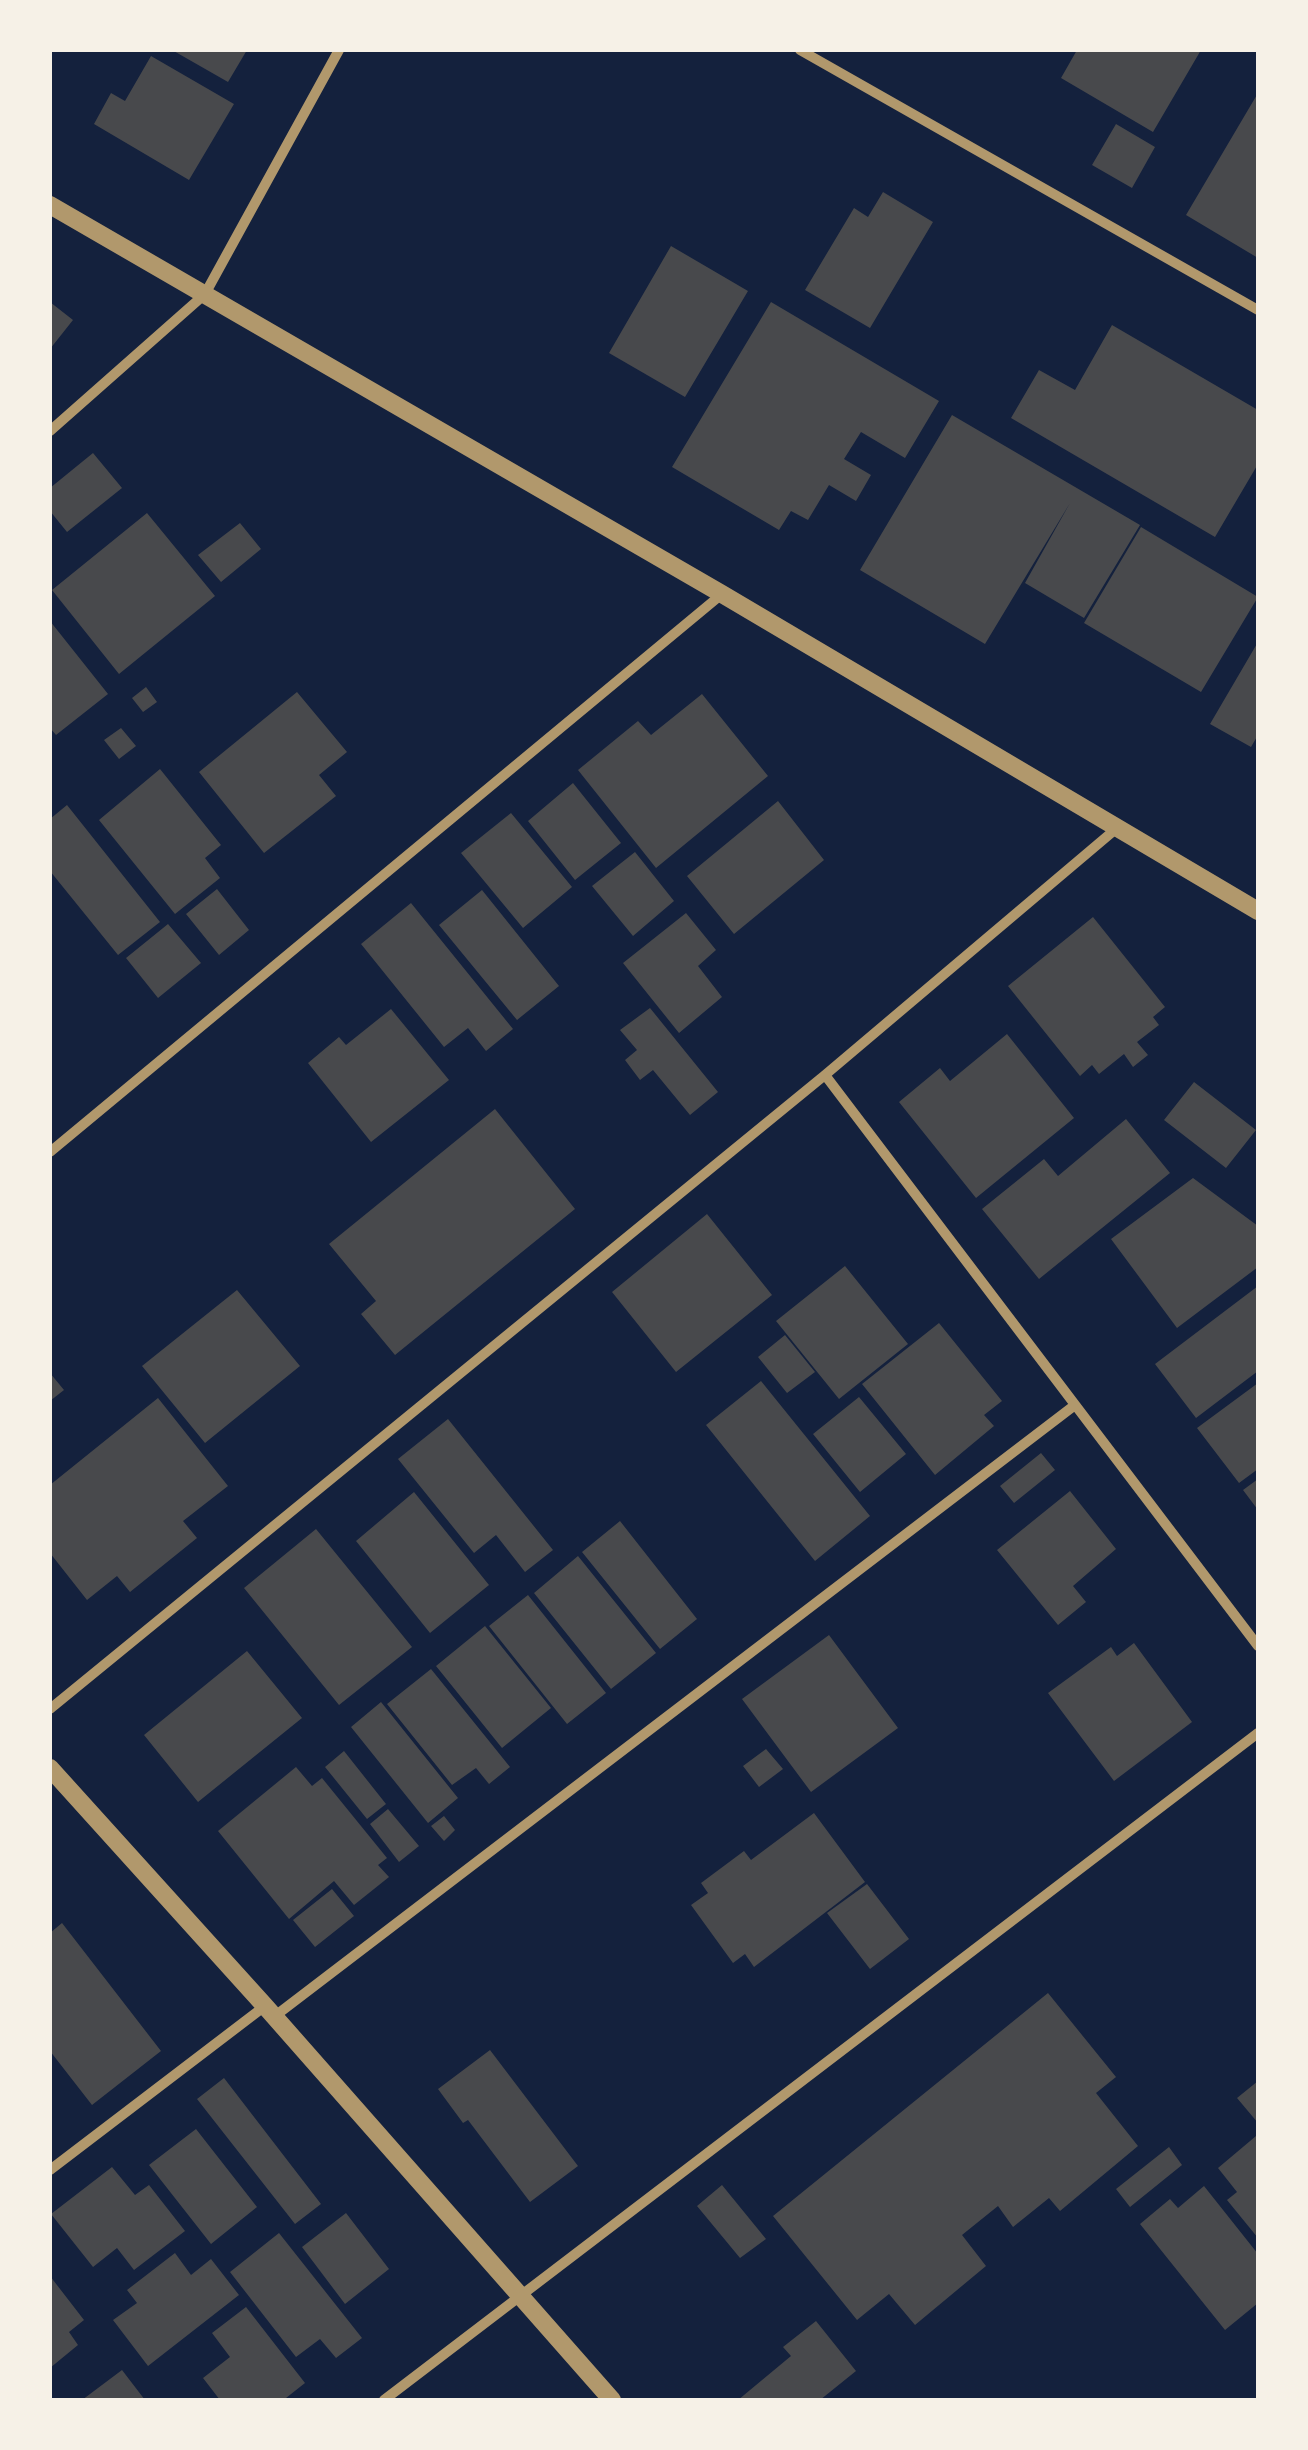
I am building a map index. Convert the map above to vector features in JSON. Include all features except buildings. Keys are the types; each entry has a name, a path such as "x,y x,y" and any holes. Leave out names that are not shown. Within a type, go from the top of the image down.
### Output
{"street":[{"path":"50,431 205,294 338,50"},
{"path":"800,50 1258,310"},
{"path":"50,205 722,594 1258,911"},
{"path":"50,1152 722,594"},
{"path":"50,1710 825,1076 1118,828"},
{"path":"825,1076 1258,1646"},
{"path":"50,2170 270,2011 1075,1405"},
{"path":"384,2400 1258,1733"},
{"path":"50,1768 612,2400"}]}
